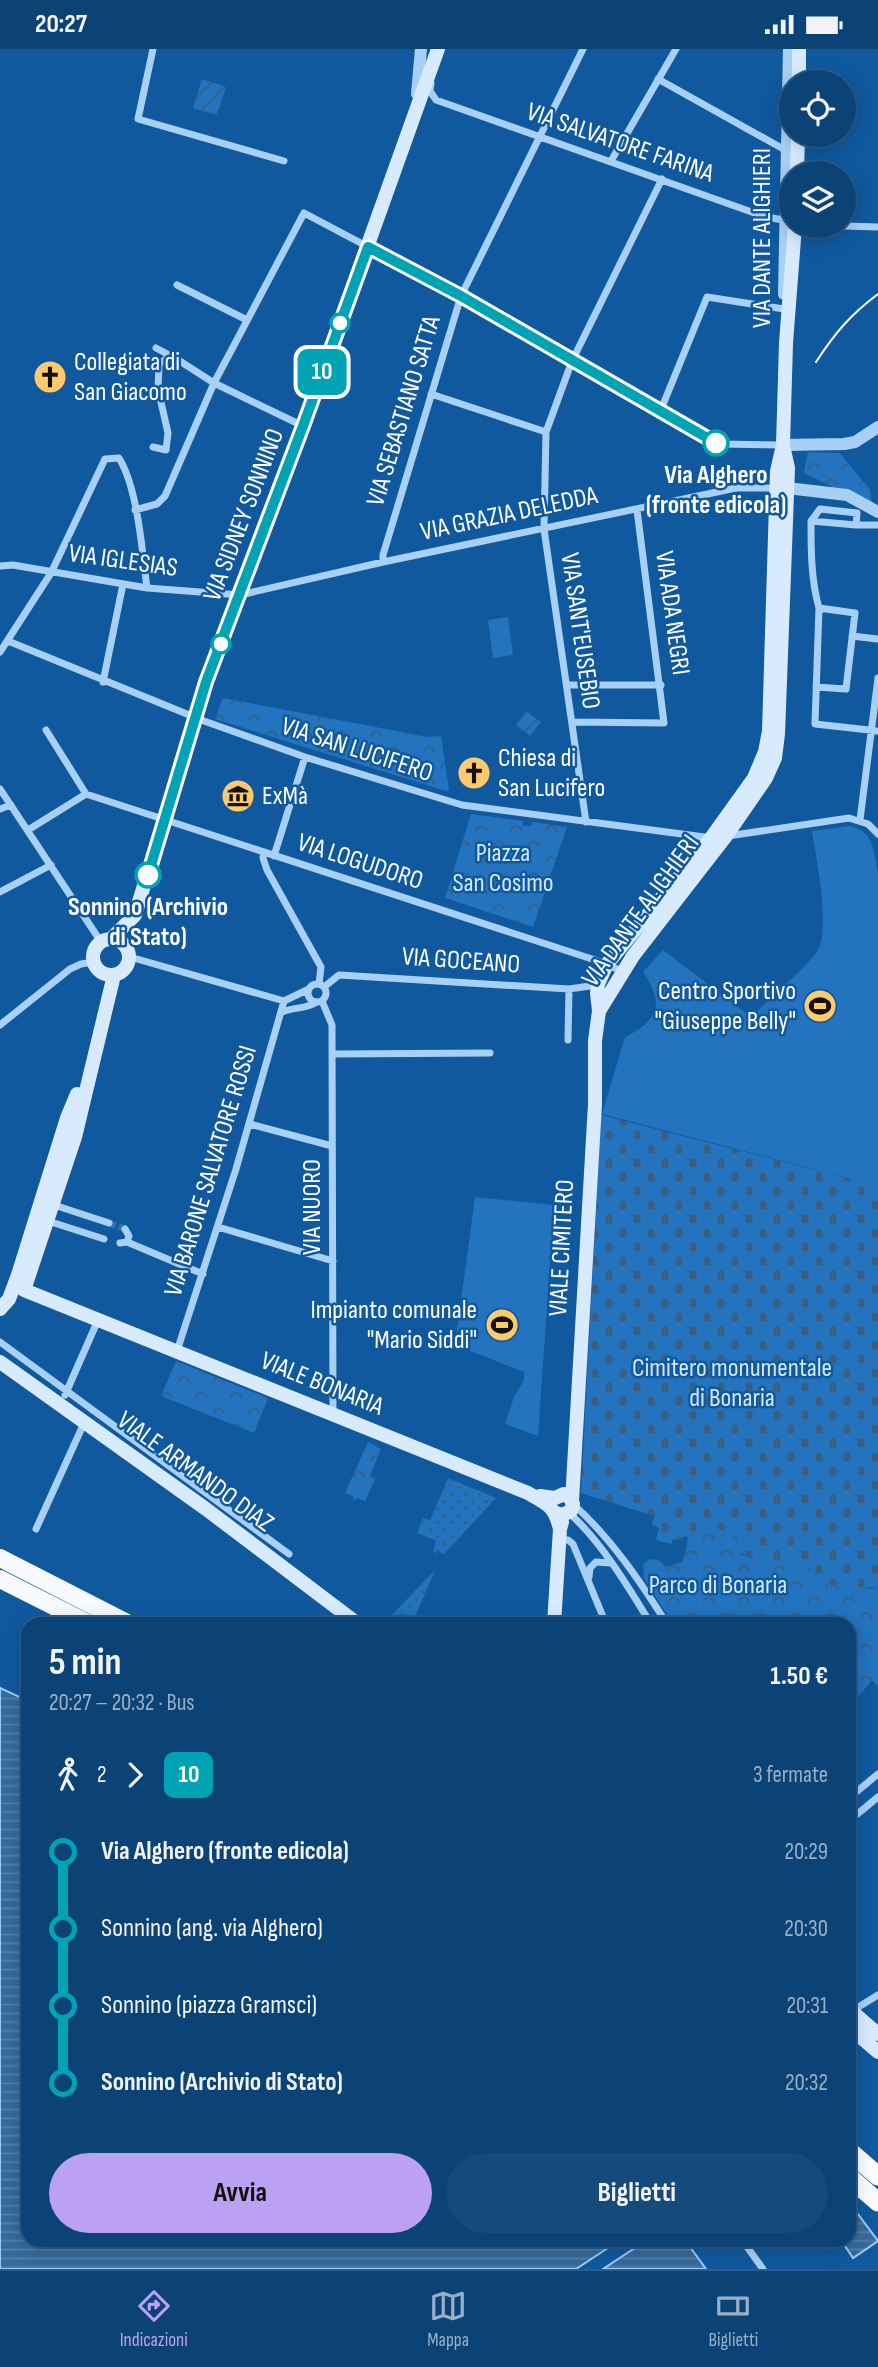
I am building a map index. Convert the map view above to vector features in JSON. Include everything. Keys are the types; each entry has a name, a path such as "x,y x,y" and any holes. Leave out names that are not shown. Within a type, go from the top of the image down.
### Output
{"highway":[{"path":"856,2157 878,2176"},
{"path":"856,2183 878,2202"}],"main road":[{"name":"VIA SIDNEY SONNINO","path":"106,941 135,915 206,682 303,426 417,103 440,49"},
{"path":"799,49 799,70"},
{"name":"VIA DANTE ALIGHIERI","path":"599,1011 622,971 718,837 754,778 765,752 769,731 782,488 777,471 783,445 790,238"},
{"name":"VIA DANTE ALIGHIERI","path":"599,1011 598,984 607,964 718,837"},
{"path":"106,941 124,944 130,957 125,969 114,975 103,973 94,962 94,951 106,941"},
{"path":"0,1308 22,1285 54,1205 75,1137 114,975"},
{"name":"VIALE CIMITERO","path":"560,1535 565,1504 596,1097 595,1041 599,1011"},
{"path":"22,1285 67,1118 88,1076"},
{"name":"VIALE BONARIA","path":"22,1285 85,1309 98,1320 176,1352 528,1493 565,1504"},
{"name":"VIALE ARMANDO DIAZ","path":"0,1362 206,1509 349,1617"},
{"path":"554,1617 560,1535"},
{"path":"0,1558 116,1617"},
{"path":"0,1579 75,1617"},
{"path":"856,2017 878,2034"},
{"path":"856,2033 878,2052"}],"street":[{"path":"417,103 421,49"},
{"name":"VIA SALVATORE FARINA","path":"440,49 430,88 436,100 779,220"},
{"name":"VIA SEBASTIANO SATTA","path":"383,562 461,296 583,49"},
{"path":"611,161 676,49"},
{"name":"VIA DANTE ALIGHIERI","path":"787,161 789,49"},
{"path":"152,51 138,119 284,161"},
{"path":"658,79 787,151"},
{"name":"VIA SANT'EUSEBIO","path":"586,822 544,529 547,432 572,361 662,179"},
{"path":"135,510 158,504 165,496 214,383 304,213 461,296 719,444 844,444 855,442 878,427"},
{"path":"856,226 878,227"},
{"name":"VIA DANTE ALIGHIERI","path":"786,343 784,309 789,238"},
{"path":"177,285 247,320"},
{"path":"660,412 708,297 784,309"},
{"path":"156,348 214,383 303,426"},
{"path":"153,447 166,450 168,433 158,389 159,364 166,359 173,361 175,358"},
{"path":"431,394 547,432"},
{"path":"0,652 51,573 105,459 119,458 125,468 135,510 147,588"},
{"name":"VIA GRAZIA DELEDDA","path":"240,595 383,562 736,488 782,488"},
{"path":"782,488 847,495 857,507 856,525"},
{"path":"875,731 815,724 819,608 815,594 811,521 820,509 857,507 878,512"},
{"name":"VIA ADA NEGRI","path":"572,722 664,723 637,510"},
{"path":"811,521 878,525"},
{"name":"VIA IGLESIAS","path":"0,566 13,565 147,588 240,595"},
{"path":"103,682 123,584"},
{"path":"816,687 846,689 855,613 819,608"},
{"path":"852,635 877,639"},
{"name":"VIA SAN LUCIFERO","path":"8,641 196,719 305,757 462,805 718,837 849,818 860,820"},
{"path":"878,678 875,731 860,820 878,834"},
{"path":"567,685 661,685"},
{"path":"29,830 86,794 46,730"},
{"path":"274,856 305,757"},
{"path":"0,789 106,941"},
{"name":"VIA LOGUDORO","path":"86,794 622,971"},
{"path":"0,809 11,805"},
{"path":"264,853 267,870 321,967 321,985 326,994 311,1006 289,1008 282,1012"},
{"path":"0,893 51,865"},
{"path":"130,957 284,1001 313,985 321,985"},
{"path":"0,1025 71,969 94,962"},
{"name":"VIA GOCEANO","path":"321,985 339,975 569,989 598,984"},
{"path":"309,989 309,997 320,1001"},
{"path":"568,1040 569,989"},
{"name":"VIA BARONE SALVATORE ROSSI","path":"176,1352 250,1124 284,1001"},
{"name":"VIA NUORO","path":"320,1001 332,1025 333,1414"},
{"path":"332,1054 489,1053"},
{"path":"250,1124 332,1146"},
{"path":"54,1205 109,1223"},
{"path":"48,1221 104,1239"},
{"path":"218,1227 333,1261"},
{"path":"125,1229 129,1236 123,1242 203,1274"},
{"path":"58,1404 68,1392 98,1320"},
{"name":"VIALE ARMANDO DIAZ","path":"0,1342 289,1553"},
{"path":"36,1529 85,1422"},
{"path":"565,1504 622,1578 647,1617"},
{"path":"565,1504 593,1523 643,1585 663,1617"},
{"path":"560,1535 572,1542 604,1617"},
{"path":"589,1578 590,1568 596,1562 610,1563"},
{"path":"856,1793 877,1777"},
{"path":"856,1815 878,1797"},
{"path":"856,2007 878,1995"},
{"path":"747,2247 763,2269"}],"green space":[{"path":"202,79 226,87 217,115 193,108"},
{"path":"808,452 840,453 870,490 872,506 804,473"},
{"path":"508,617 513,655 493,658 488,620"},
{"path":"223,698 428,737 441,736 449,790 215,719"},
{"path":"526,711 541,722 530,736 516,725"},
{"name":"Piazza San Cosimo","path":"471,814 523,821 523,826 531,826 532,822 567,827 533,927 445,898"},
{"name":"Centro Sportivo \"Giuseppe Belly\"","path":"851,826 869,838 878,872 878,1186 602,1114 625,1037 645,1024 655,1010 654,993 643,972 663,950 751,1017 809,961 821,943 822,894 812,831"},
{"name":"Cimitero monumentale di Bonaria","path":"601,1115 878,1186 878,1589 869,1587 854,1593 821,1581 807,1565 754,1559 702,1536 694,1554 686,1552 688,1537 683,1536 682,1541 673,1539 671,1544 656,1540 659,1528 652,1525 654,1516 581,1493"},
{"name":"Impianto comunale \"Mario Siddi\"","path":"475,1197 554,1205 538,1436 505,1424 514,1397 524,1380 524,1372 455,1345"},
{"path":"176,1361 268,1398 254,1433 161,1396"},
{"path":"368,1442 381,1449 370,1476 375,1479 365,1501 356,1500 345,1493"},
{"path":"448,1478 496,1498 444,1554 433,1552 436,1541 417,1533 423,1518 430,1520"},
{"name":"Parco di Bonaria","path":"719,1529 739,1541 736,1549 742,1555 754,1559 807,1565 821,1581 854,1593 858,1588 878,1589 878,1687 872,1680 859,1696 856,1694 856,1617 669,1617 644,1578 643,1564 650,1559 658,1560 666,1567 682,1562 686,1552 694,1553 703,1530"},
{"path":"435,1570 415,1617 392,1615"}],"shaded area":[{"path":"0,1688 21,1698 21,2247 609,2247 576,2269 0,2269"},
{"path":"856,2211 878,2241 853,2258 846,2247 856,2247"},
{"path":"636,2247 690,2247 706,2269 603,2269"}],"tunnel":[{"path":"109,1223 125,1229"}],"tram line":[{"path":"816,362 844,325 878,294"}],"bus line":[{"name":"10","path":"148,875 206,682 368,247 461,296 716,443"}],"place":[{"name":"Collegiata di San Giacomo","path":"50,377"},
{"name":"Via Alghero (fronte edicola)","path":"716,443"},
{"name":"Chiesa di San Lucifero","path":"474,773"},
{"name":"ExMà","path":"238,796"},
{"name":"Sonnino (Archivio di Stato)","path":"148,875"},
{"name":"Centro Sportivo \"Giuseppe Belly\"","path":"820,1006"},
{"name":"Impianto comunale \"Mario Siddi\"","path":"502,1325"}]}
